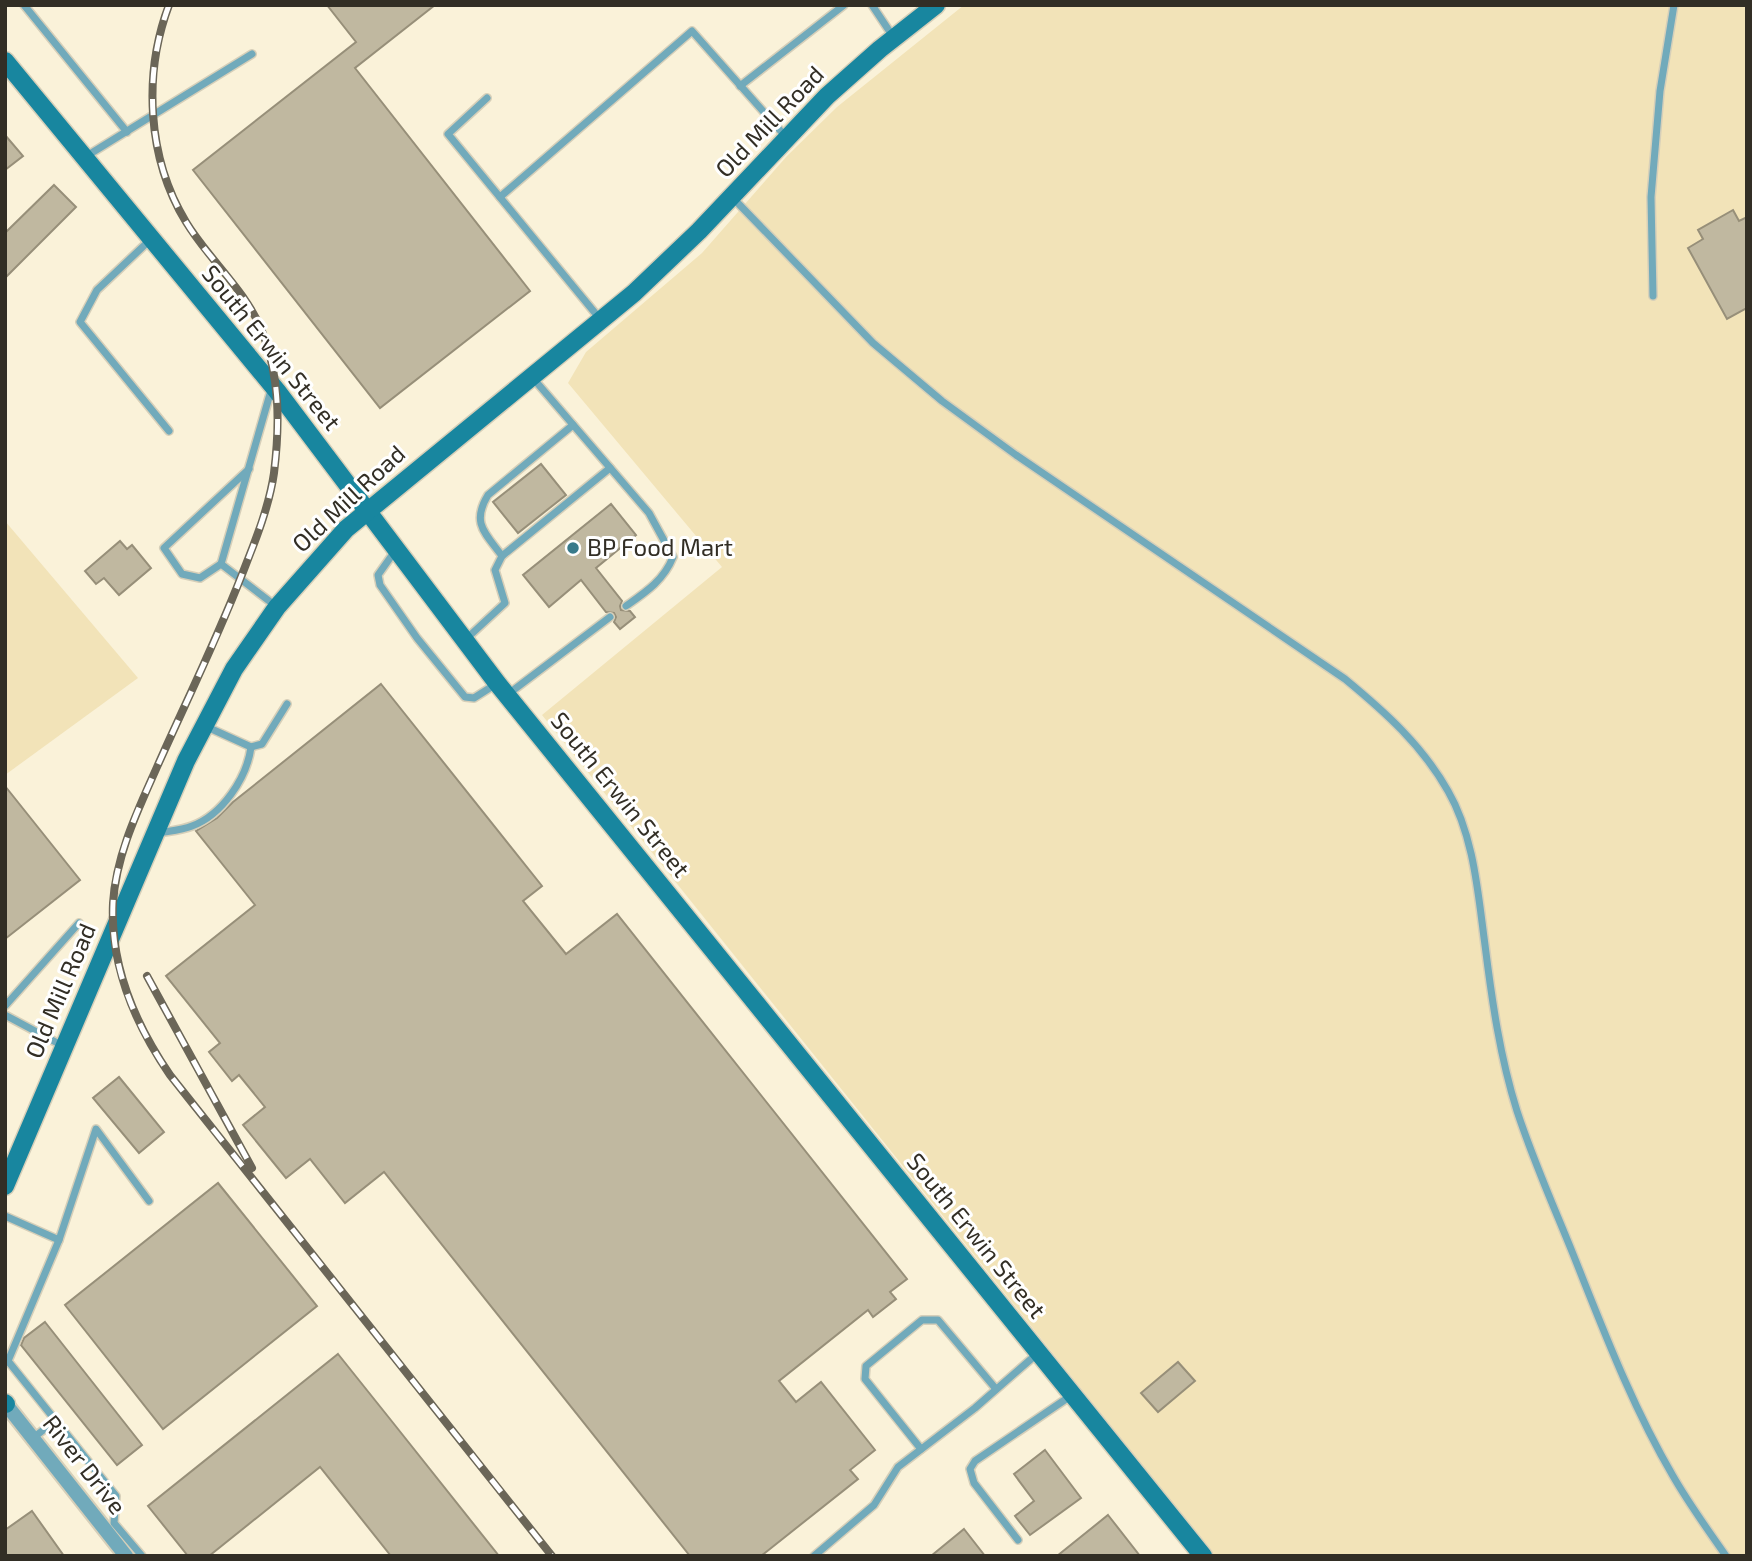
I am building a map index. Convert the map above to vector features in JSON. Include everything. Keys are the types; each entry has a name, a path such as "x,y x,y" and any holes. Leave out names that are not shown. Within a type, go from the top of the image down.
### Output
{"street":[{"name":"Old Mill Road","path":"6,1182 203,725 234,668 277,607 328,547 366,511 601,321 668,262 827,96 936,5"},
{"name":"South Erwin Street","path":"5,61 272,386 502,689 1203,1556"},
{"name":"River Drive","path":"5,1403 126,1556"}],"lane":[{"path":"24,5 127,132"},
{"path":"740,86 844,5"},
{"path":"872,5 894,38"},
{"path":"1653,296 1651,197 1660,91 1674,5"},
{"path":"500,197 692,31 786,138"},
{"path":"85,157 252,54"},
{"path":"487,98 447,134 601,321"},
{"path":"732,197 873,343 942,401 1016,455 1345,679 1392,718 1431,764 1449,793 1463,826 1479,899 1504,1062 1517,1110 1541,1178 1608,1341 1651,1435 1673,1476 1726,1556"},
{"path":"151,239 97,290 80,322 169,431"},
{"path":"532,377 649,513 673,557 668,569 651,588 626,606"},
{"path":"249,469 164,548 182,574 200,578 221,564 249,469 272,386"},
{"path":"502,556 483,531 479,519 481,507 488,495 573,425"},
{"path":"465,640 505,603 495,570 502,556 610,468"},
{"path":"396,550 379,575 380,585 417,638 465,697 474,698 502,689 610,617"},
{"path":"221,564 277,607"},
{"path":"203,725 251,747 262,744 287,704"},
{"path":"155,834 193,826 217,810 230,796 239,780 250,757 251,747"},
{"path":"5,1006 79,923"},
{"path":"5,1015 64,1046"},
{"path":"142,1556 114,1522 116,1496 8,1361 59,1240 96,1129 149,1201"},
{"path":"5,1216 59,1240"},
{"path":"920,1449 865,1379 866,1366 922,1320 938,1320 996,1389"},
{"path":"814,1556 874,1505 898,1467 1038,1352"},
{"path":"1018,1540 974,1483 970,1469 975,1461 1073,1395"},
{"path":"33,1438 55,1421"}],"shaded area":[{"path":"964,5 1747,5 1747,1556 1215,1556 542,715 722,567 568,383 586,352 702,253 787,156 837,107"},
{"path":"5,521 138,678 5,775"}],"building":[{"path":"327,5 435,5 355,68 530,291 380,408 193,170 356,42"},
{"path":"5,135 23,156 5,170"},
{"path":"54,185 76,207 5,278 5,233"},
{"path":"1733,210 1739,221 1747,217 1747,308 1727,319 1688,248 1703,239 1698,230"},
{"path":"541,464 566,495 518,533 493,502"},
{"path":"611,504 636,535 596,568 622,601 621,610 630,611 635,617 620,629 614,622 614,613 606,612 581,580 549,607 523,575"},
{"path":"120,541 127,549 132,545 151,568 119,595 104,578 96,584 85,571"},
{"path":"381,684 542,886 523,901 566,954 617,914 907,1279 890,1292 896,1299 873,1317 868,1310 779,1381 796,1402 821,1382 875,1450 850,1470 858,1479 761,1556 690,1556 384,1172 345,1203 310,1159 286,1178 243,1125 265,1107 239,1075 232,1081 209,1052 220,1043 166,976 255,905 196,831 217,818 233,802"},
{"path":"5,786 80,880 5,939"},
{"path":"119,1077 164,1132 139,1153 93,1098"},
{"path":"218,1183 317,1306 163,1429 65,1305"},
{"path":"45,1322 142,1445 117,1465 21,1345 24,1338"},
{"path":"338,1354 499,1556 391,1556 320,1467 209,1556 188,1556 148,1506"},
{"path":"1178,1362 1195,1381 1158,1412 1141,1393"},
{"path":"1045,1450 1081,1498 1030,1535 1015,1516 1034,1501 1014,1474"},
{"path":"32,1511 64,1556 5,1556 5,1530"},
{"path":"1108,1515 1140,1556 1057,1556"},
{"path":"964,1529 985,1556 931,1556"}],"railway":[{"path":"169,5 155,59 153,87 153,115 163,171 186,222 237,288 262,331 275,383 277,437 272,486 256,539 123,850 113,903 113,927 120,972 146,1036 170,1075 552,1556"},
{"path":"147,976 252,1168"}],"place":[{"name":"BP Food Mart","path":"573,548"}]}
